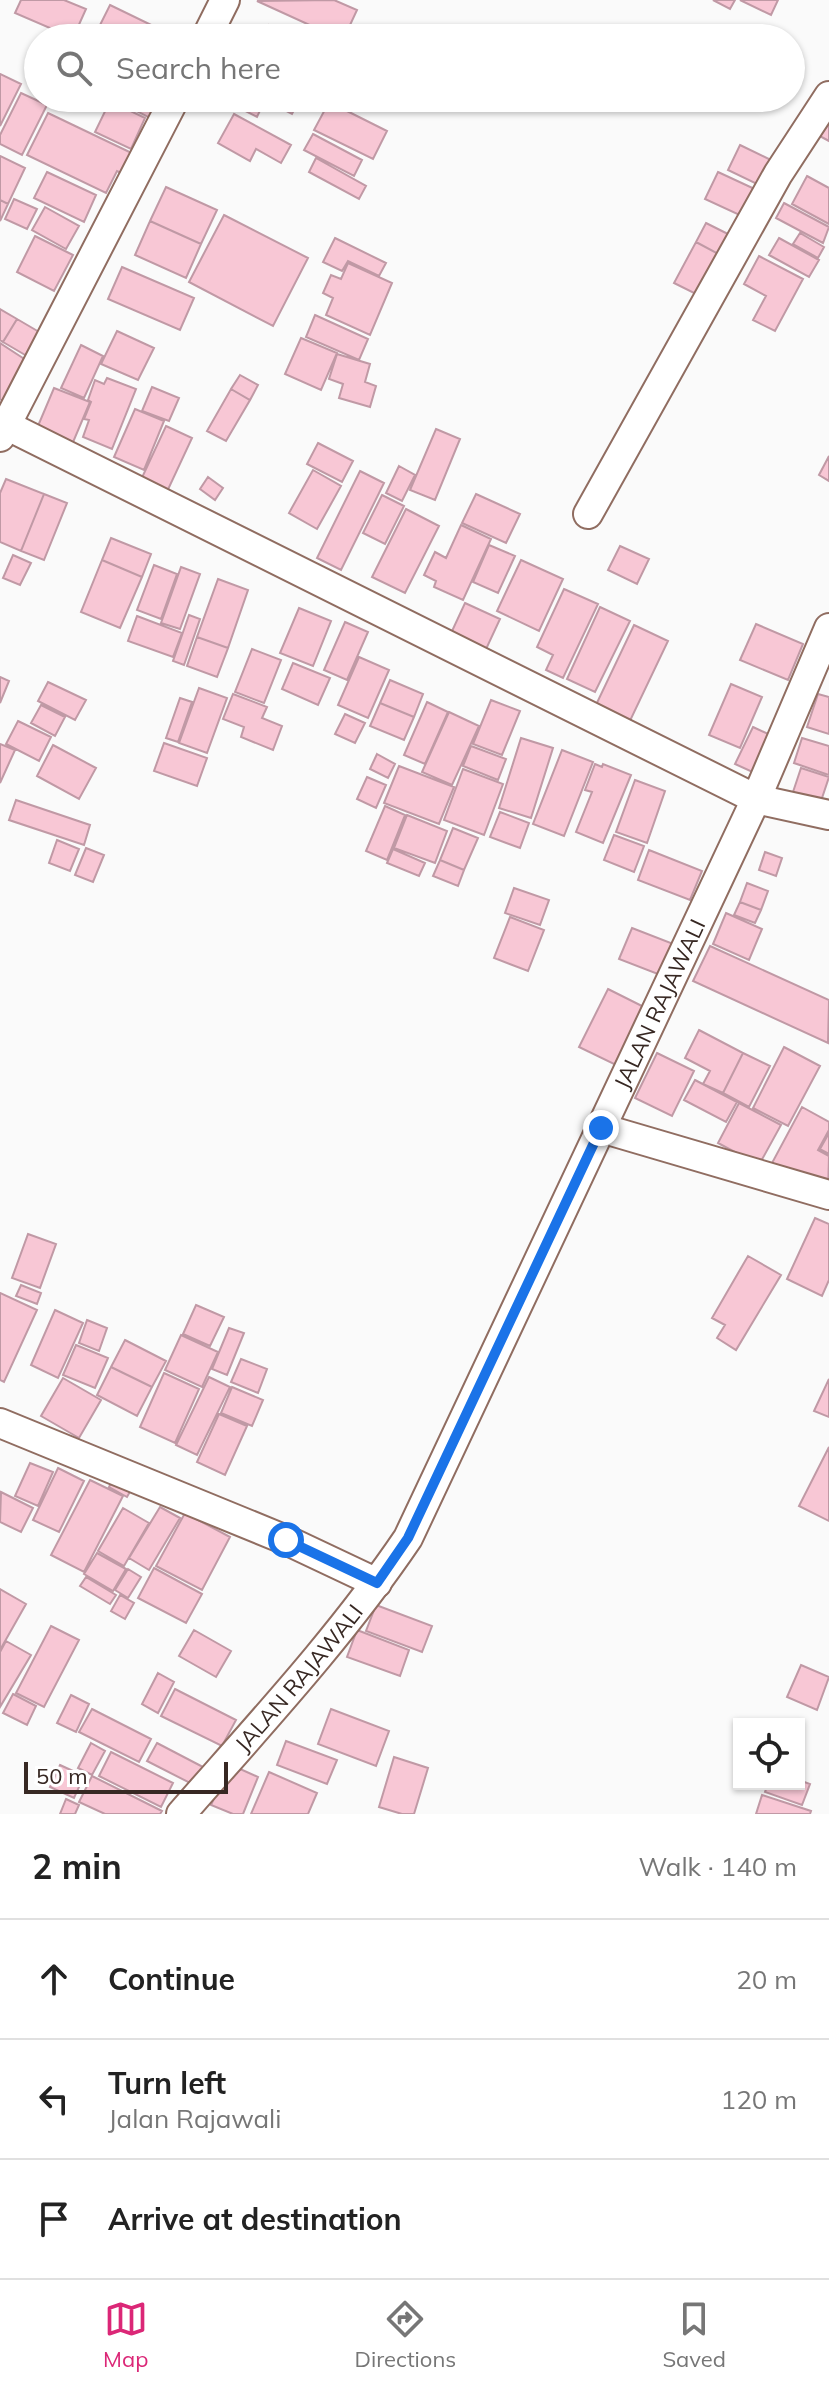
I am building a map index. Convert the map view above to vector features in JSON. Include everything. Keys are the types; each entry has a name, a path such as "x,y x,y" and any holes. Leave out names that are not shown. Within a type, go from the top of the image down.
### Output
{"street":[{"path":"213,24 225,0"},
{"path":"588,514 778,174 829,96"},
{"path":"168,112 2,428 756,799 829,815"},
{"name":"JALAN RAJAWALI","path":"181,1814 306,1671 377,1583 408,1538 756,799 829,628"},
{"path":"601,1128 829,1195"},
{"path":"0,1423 286,1540 377,1583"}],"building":[{"path":"21,0 64,0 86,9 79,24 41,24 15,13"},
{"path":"334,0 357,10 350,24 307,24 257,1"},
{"path":"713,0 735,0 730,9"},
{"path":"740,0 778,0 771,15"},
{"path":"110,5 149,24 100,24"},
{"path":"0,74 21,84 0,126"},
{"path":"21,93 24,94 24,112 44,112 22,155 0,144 0,135"},
{"path":"829,109 829,141 816,134"},
{"path":"105,112 133,112 145,118 131,149 95,132"},
{"path":"138,112 153,112 150,118"},
{"path":"324,112 349,112 387,131 373,159 314,130"},
{"path":"48,113 140,157 130,177 117,171 106,193 27,155"},
{"path":"234,114 291,145 281,163 256,149 250,161 218,143"},
{"path":"313,134 362,160 354,176 304,150"},
{"path":"740,145 771,160 759,185 728,170"},
{"path":"0,156 25,168 8,204 0,200"},
{"path":"316,158 366,186 359,199 309,172"},
{"path":"47,172 96,195 84,222 34,198"},
{"path":"718,172 759,191 746,218 705,199"},
{"path":"807,176 829,188 829,224 792,204"},
{"path":"166,187 217,210 201,244 150,221"},
{"path":"14,199 37,209 27,229 5,219"},
{"path":"0,200 8,204 0,221"},
{"path":"784,203 829,227 823,243 776,218"},
{"path":"45,207 79,226 66,249 32,230"},
{"path":"224,215 308,258 273,326 189,282"},
{"path":"150,221 201,244 186,278 135,255"},
{"path":"706,223 734,237 724,257 696,242"},
{"path":"800,233 824,247 818,258 793,244"},
{"path":"35,236 73,255 54,291 17,272"},
{"path":"335,238 386,263 379,276 348,261 342,271 323,262"},
{"path":"779,238 819,260 809,277 769,255"},
{"path":"696,242 724,257 702,297 674,283"},
{"path":"759,256 803,279 775,331 753,320 766,296 744,284"},
{"path":"348,263 392,283 370,335 326,315 333,298 323,293 331,275 341,279"},
{"path":"122,267 194,298 180,330 108,299"},
{"path":"0,309 17,319 3,342 0,340"},
{"path":"315,315 368,339 359,360 306,337"},
{"path":"17,319 46,336 32,359 3,342"},
{"path":"117,331 154,348 138,380 101,364"},
{"path":"301,338 337,353 321,390 285,374"},
{"path":"0,343 32,364 8,404 0,399"},
{"path":"81,345 103,356 84,398 61,388"},
{"path":"337,354 370,364 365,382 376,386 370,407 339,398 343,384 329,379"},
{"path":"240,375 258,385 250,400 231,389"},
{"path":"107,378 136,389 112,449 83,437 89,420 84,419 91,402 88,400 95,380 104,384"},
{"path":"152,387 179,398 169,421 142,411"},
{"path":"54,388 90,402 71,447 35,433"},
{"path":"231,389 250,400 226,441 207,431"},
{"path":"135,409 164,421 144,470 114,457"},
{"path":"166,426 192,438 165,496 139,484"},
{"path":"436,429 460,439 435,500 410,490"},
{"path":"318,443 353,461 342,482 307,464"},
{"path":"829,456 829,481 819,475"},
{"path":"399,466 415,475 402,501 386,493"},
{"path":"313,470 341,486 317,529 289,513"},
{"path":"360,471 384,483 341,570 317,558"},
{"path":"208,477 223,488 215,500 200,489"},
{"path":"6,479 44,494 21,551 0,542 0,493"},
{"path":"44,494 67,503 44,560 21,551"},
{"path":"476,494 520,514 506,543 462,523"},
{"path":"382,495 404,506 385,544 363,533"},
{"path":"406,509 439,526 405,593 372,577"},
{"path":"461,525 491,539 463,600 434,587 436,581 424,575 435,552 446,558"},
{"path":"111,538 151,554 142,577 102,560"},
{"path":"489,545 515,556 498,593 473,582"},
{"path":"620,546 649,559 637,584 608,570"},
{"path":"13,555 31,563 20,585 3,578"},
{"path":"102,560 142,577 120,628 81,612"},
{"path":"521,560 563,579 539,631 497,611"},
{"path":"154,565 177,574 161,619 137,610"},
{"path":"181,567 200,574 180,629 161,623"},
{"path":"218,579 248,590 228,648 197,637"},
{"path":"564,589 598,604 563,678 546,670 553,655 537,647"},
{"path":"465,603 500,619 481,660 446,644"},
{"path":"600,607 630,621 595,692 567,679"},
{"path":"299,608 331,621 313,666 280,653"},
{"path":"189,615 200,619 184,665 173,661"},
{"path":"137,616 182,633 173,657 128,641"},
{"path":"345,622 368,632 347,680 324,670"},
{"path":"756,624 803,644 788,680 740,660"},
{"path":"634,625 668,641 628,725 594,709"},
{"path":"197,637 228,648 217,677 187,666"},
{"path":"252,649 281,660 264,703 235,692"},
{"path":"359,657 389,670 368,718 338,705"},
{"path":"293,663 330,678 318,705 282,689"},
{"path":"0,677 9,681 0,703"},
{"path":"390,680 423,694 414,717 380,703"},
{"path":"48,682 86,700 75,720 38,701"},
{"path":"731,684 762,697 740,748 709,735"},
{"path":"199,688 227,698 207,753 179,743"},
{"path":"233,694 267,707 262,718 282,726 273,750 241,737 244,727 223,719"},
{"path":"818,694 829,697 829,734 807,727"},
{"path":"180,698 192,702 178,742 166,738"},
{"path":"491,700 520,711 502,755 473,744"},
{"path":"427,702 448,712 425,764 404,755"},
{"path":"380,703 414,717 404,740 370,726"},
{"path":"41,705 65,717 55,736 31,723"},
{"path":"449,712 479,726 452,785 422,772"},
{"path":"345,714 365,723 355,743 335,734"},
{"path":"18,721 51,737 39,761 6,744"},
{"path":"753,727 777,738 759,775 735,764"},
{"path":"521,738 553,748 531,818 499,808"},
{"path":"802,738 829,746 829,775 794,763"},
{"path":"164,743 207,758 197,786 154,771"},
{"path":"0,744 15,750 0,783"},
{"path":"53,745 96,768 79,799 37,776"},
{"path":"471,746 506,759 498,780 463,766"},
{"path":"562,750 593,762 564,836 533,824"},
{"path":"377,754 395,764 388,778 370,769"},
{"path":"595,764 631,775 603,843 576,832 592,792 585,790"},
{"path":"399,766 454,787 439,824 384,803"},
{"path":"801,768 829,777 818,810 790,801"},
{"path":"463,769 503,784 484,835 444,820"},
{"path":"367,777 386,785 376,808 357,799"},
{"path":"635,780 665,791 647,843 616,832"},
{"path":"16,800 90,825 84,845 9,820"},
{"path":"385,806 405,815 387,860 366,851"},
{"path":"500,812 529,823 520,848 490,837"},
{"path":"407,815 447,831 435,863 394,848"},
{"path":"453,828 478,838 464,870 440,860"},
{"path":"614,835 644,846 634,872 604,860"},
{"path":"57,840 79,849 70,871 49,863"},
{"path":"86,848 104,855 93,882 75,875"},
{"path":"393,849 425,863 419,876 387,863"},
{"path":"649,850 702,871 690,900 638,880"},
{"path":"765,852 782,858 776,876 759,870"},
{"path":"440,860 464,870 458,886 433,876"},
{"path":"747,883 768,891 761,910 740,902"},
{"path":"514,888 549,900 540,925 505,913"},
{"path":"740,902 761,910 755,923 734,915"},
{"path":"726,913 762,929 749,960 713,944"},
{"path":"510,917 544,930 528,971 494,958"},
{"path":"632,928 676,945 663,976 619,959"},
{"path":"710,946 829,1000 828,1043 693,981"},
{"path":"608,989 644,1007 616,1065 579,1047"},
{"path":"699,1030 743,1053 723,1093 703,1084 710,1071 685,1058"},
{"path":"784,1047 820,1066 788,1126 753,1108"},
{"path":"657,1053 694,1071 672,1116 635,1098"},
{"path":"743,1053 770,1066 749,1107 723,1093"},
{"path":"695,1080 737,1102 726,1122 684,1100"},
{"path":"739,1103 781,1125 759,1165 718,1143"},
{"path":"802,1107 829,1122 829,1130 818,1150 829,1156 828,1193 772,1163"},
{"path":"829,1133 829,1154 820,1149"},
{"path":"815,1218 829,1224 829,1280 822,1296 787,1279"},
{"path":"28,1234 56,1244 40,1288 12,1278"},
{"path":"748,1256 781,1275 736,1350 717,1338 725,1325 712,1318"},
{"path":"21,1285 41,1293 37,1304 16,1296"},
{"path":"0,1293 37,1310 4,1382 0,1380"},
{"path":"196,1305 224,1317 210,1346 183,1334"},
{"path":"55,1310 83,1323 58,1378 31,1365"},
{"path":"87,1320 107,1328 99,1351 79,1343"},
{"path":"229,1328 244,1333 227,1375 212,1369"},
{"path":"181,1335 218,1352 202,1387 165,1370"},
{"path":"125,1340 166,1361 152,1387 111,1367"},
{"path":"76,1345 108,1358 95,1388 63,1375"},
{"path":"241,1359 267,1369 258,1393 231,1382"},
{"path":"111,1367 152,1387 137,1416 97,1395"},
{"path":"164,1373 199,1389 175,1443 140,1427"},
{"path":"209,1377 230,1387 197,1455 176,1445"},
{"path":"63,1378 101,1400 79,1438 41,1416"},
{"path":"829,1379 829,1417 814,1411"},
{"path":"232,1387 263,1400 252,1426 221,1413"},
{"path":"219,1414 247,1426 225,1475 197,1462"},
{"path":"829,1447 829,1521 799,1506"},
{"path":"30,1463 53,1472 38,1506 15,1496"},
{"path":"58,1468 84,1481 59,1532 33,1520"},
{"path":"116,1473 135,1483 127,1497 109,1487"},
{"path":"90,1480 123,1496 84,1572 51,1555"},
{"path":"1,1492 33,1508 21,1532 0,1522"},
{"path":"160,1507 180,1518 149,1570 129,1558"},
{"path":"123,1508 149,1523 124,1566 98,1551"},
{"path":"185,1513 230,1537 202,1590 156,1566"},
{"path":"97,1553 126,1569 113,1591 84,1574"},
{"path":"154,1568 202,1594 186,1623 138,1598"},
{"path":"128,1569 141,1577 128,1598 115,1590"},
{"path":"86,1577 116,1595 110,1604 80,1586"},
{"path":"0,1589 26,1604 0,1650"},
{"path":"120,1595 134,1603 125,1619 111,1611"},
{"path":"376,1605 432,1626 422,1652 366,1631"},
{"path":"51,1626 79,1640 44,1707 16,1693"},
{"path":"194,1630 231,1651 216,1677 179,1656"},
{"path":"357,1630 409,1650 400,1676 347,1657"},
{"path":"6,1641 31,1655 0,1707 0,1652"},
{"path":"801,1665 829,1677 817,1710 787,1697"},
{"path":"158,1673 174,1682 158,1713 142,1704"},
{"path":"175,1689 236,1720 222,1746 161,1716"},
{"path":"13,1694 36,1706 27,1725 3,1713"},
{"path":"71,1695 89,1704 76,1732 57,1723"},
{"path":"92,1709 151,1739 139,1762 79,1732"},
{"path":"331,1709 389,1731 376,1766 318,1744"},
{"path":"286,1741 337,1760 327,1784 277,1765"},
{"path":"91,1743 105,1751 92,1775 78,1768"},
{"path":"157,1743 203,1767 194,1785 147,1761"},
{"path":"111,1752 173,1783 161,1807 99,1776"},
{"path":"394,1757 428,1768 414,1814 379,1807"},
{"path":"229,1764 258,1777 243,1814 233,1814 211,1805"},
{"path":"60,1765 84,1776 74,1798 50,1787"},
{"path":"269,1772 317,1793 308,1814 251,1814"},
{"path":"92,1776 162,1811 160,1814 105,1814 79,1802"},
{"path":"805,1782 810,1784 802,1805 765,1792 805,1790"},
{"path":"762,1795 811,1811 810,1814 756,1814"},
{"path":"66,1799 79,1805 75,1814 60,1814"}],"route":[{"path":"286,1540 377,1583 408,1538 601,1128"}]}
